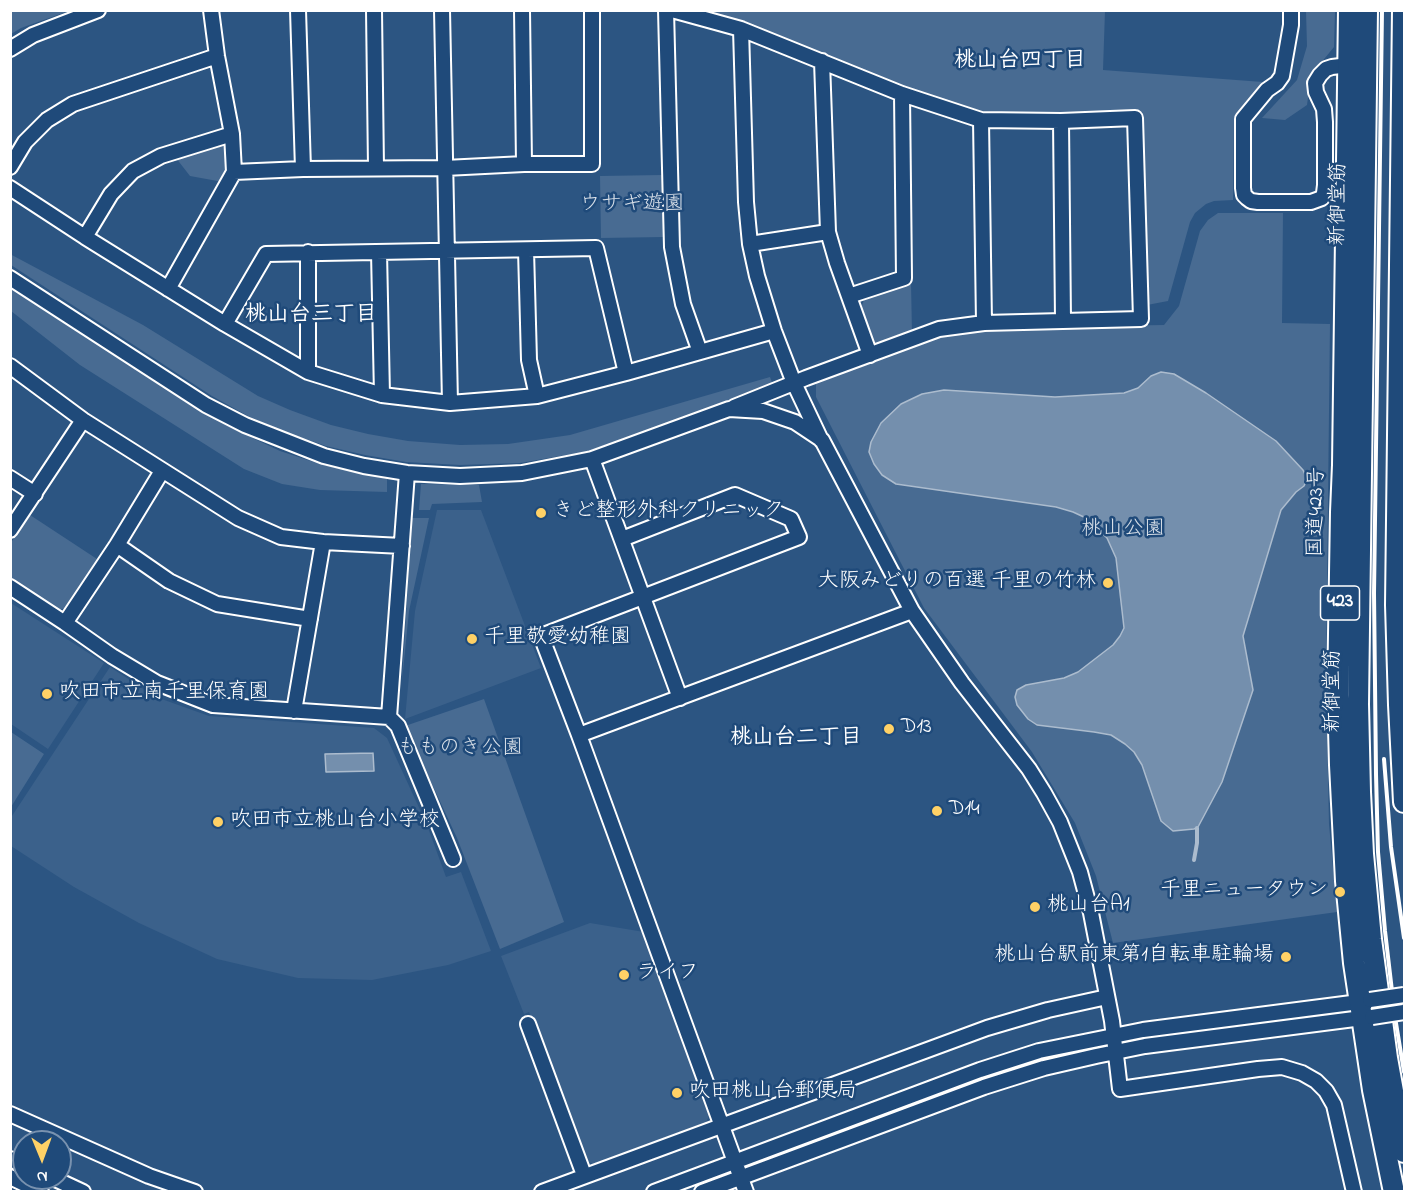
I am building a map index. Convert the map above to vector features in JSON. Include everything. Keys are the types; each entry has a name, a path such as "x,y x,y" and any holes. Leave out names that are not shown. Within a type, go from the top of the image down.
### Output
{"highway":[{"name":"国道423号","path":"1350,10 1338,695 1340,765 1346,881 1366,1009 1373,1090 1394,1191"},
{"name":"新御堂筋","path":"1367,10 1358,694 1360,792 1371,939 1387,1058 1404,1152"},
{"path":"1403,10 1396,605 1404,802"},
{"path":"1344,314 1364,162"},
{"path":"1401,162 1404,196"}],"street":[{"path":"10,49 33,35 98,10"},
{"path":"168,289 234,172 232,135 211,10"},
{"path":"298,10 303,169"},
{"path":"374,10 376,168"},
{"path":"442,10 450,403"},
{"path":"522,10 524,164"},
{"path":"234,172 592,164 592,10"},
{"path":"666,10 672,247 683,304 700,352"},
{"path":"10,278 206,405 245,425 324,456 364,466 406,473 460,476 522,473 592,459 939,330 984,323 1141,319 1135,118 1061,121 981,120 902,93 741,29 672,10"},
{"path":"1291,10 1291,25 1282,76 1267,90 1244,119 1243,188 1244,195 1251,201 1311,202 1322,198 1325,190 1325,114 1316,92 1315,83 1326,69 1349,65"},
{"path":"741,29 746,202 750,244 774,332 794,383 822,440 912,611 962,683 1029,769 1060,822 1080,872 1091,913 1114,1035 1120,1089 1258,1069 1282,1067 1302,1073 1316,1081 1326,1091 1334,1105 1354,1191"},
{"path":"10,167 25,142 47,120 73,104 217,56"},
{"path":"822,61 828,232 870,355"},
{"path":"849,297 904,278 902,93"},
{"path":"981,120 984,323"},
{"path":"1061,121 1063,321"},
{"path":"85,237 111,194 133,171 161,156 232,135"},
{"path":"10,188 168,289 308,372 382,395 450,403 537,396 774,332"},
{"path":"750,244 828,232"},
{"path":"225,324 266,254 596,248 626,373"},
{"path":"526,250 530,360 537,396"},
{"path":"308,252 308,372"},
{"path":"379,252 382,395"},
{"path":"10,366 83,420 238,518 280,537 323,542 402,546"},
{"path":"729,409 763,411 795,422 822,440"},
{"path":"10,530 83,420"},
{"path":"592,459 680,698"},
{"path":"65,622 117,545 162,471"},
{"path":"389,717 406,473"},
{"path":"10,478 35,494"},
{"path":"622,539 735,495 791,519 799,537 540,636 579,735 746,1191"},
{"path":"294,711 323,542"},
{"path":"117,545 169,581 217,604 310,619"},
{"path":"10,587 65,622 112,656 157,683 213,705 389,717 398,726 453,859"},
{"path":"579,735 912,611"},
{"path":"702,1191 984,1087 1044,1068 1115,1052 1366,1009 1404,995"},
{"path":"542,1191 987,1028 1048,1010 1107,997"},
{"path":"654,1191 980,1070 1039,1051 1143,1030 1366,1009 1404,1012"},
{"path":"528,1024 584,1175"},
{"path":"10,1114 149,1176 195,1191"},
{"path":"10,1178 41,1191"}],"shaded area":[{"path":"1161,372 1174,374 1206,393 1276,441 1303,470 1307,479 1304,486 1281,510 1243,636 1253,690 1222,782 1198,827 1173,831 1161,821 1142,765 1134,752 1125,744 1111,735 1037,725 1028,719 1017,705 1015,697 1017,690 1026,685 1064,678 1078,672 1113,645 1120,636 1124,628 1116,558 1107,538 1086,518 1056,507 896,484 882,475 869,452 871,442 881,423 901,404 922,394 944,390 1055,397 1124,393 1138,388 1151,376"},
{"name":"千里敬愛幼稚園","path":"437,510 481,510 541,668 405,719 415,611"},
{"name":"吹田市立南千里保育園","path":"11,603 104,663 48,749 11,724"},
{"name":"吹田市立桃山台小学校","path":"110,667 156,697 209,716 374,728 387,738 427,825 446,877 461,872 491,951 448,965 372,980 298,978 217,959 139,923 74,887 11,846 10,819"},
{"path":"373,753 374,771 326,772 325,754"},
{"path":"590,923 644,932 711,1112 706,1122 593,1164 585,1160 529,1012 524,1014 501,956"}],"green space":[{"path":"10,11 69,11 21,28 11,34"},
{"path":"698,11 1105,11 1103,70 1263,82 1234,117 1233,200 1214,201 1195,213 1190,222 1168,301 1147,305 1142,112 1015,114 973,111 933,99 752,25"},
{"path":"1306,11 1335,11 1334,47 1311,75 1307,105 1285,120 1262,118 1297,80 1307,46"},
{"path":"222,143 227,146 229,162 223,182 190,176 176,158"},
{"name":"ウサギ遊園","path":"662,175 664,237 601,238 600,176"},
{"name":"桃山公園","path":"1218,213 1283,213 1282,323 1330,324 1326,678 1329,824 1337,912 1113,943 1096,876 1075,823 1032,752 924,608 816,397 816,381 945,334 988,328 1164,325 1179,306 1200,231 1208,220"},
{"path":"10,254 143,325 258,396 331,425 408,441 460,445 508,444 570,435 770,377 773,385 589,451 520,463 460,465 406,462 365,455 326,446 285,432 248,416 212,396 11,265"},
{"path":"911,282 912,334 881,345 872,342 861,308 864,300"},
{"path":"11,288 203,413 280,451 323,465 387,479 387,492 320,490 282,484 244,469 80,365 11,311"},
{"path":"421,484 479,485 482,502 432,504 430,510 419,510"},
{"path":"30,515 97,559 66,608 57,610 11,580 10,544"},
{"path":"412,518 429,518 409,611 402,681"},
{"name":"もものき公園","path":"484,699 564,922 500,949 457,838 405,726"},
{"path":"11,732 44,754 11,807"},
{"path":"1090,1047 1089,1051 875,1121 872,1120 874,1117 1044,1057"}],"waterway":[{"path":"1194,860 1197,828"}],"railway":[{"path":"1382,10 1374,593 1376,774 1378,852 1385,931 1404,1072"},
{"path":"1384,759 1391,847 1404,938"}],"place":[{"name":"きど整形外科クリニック","path":"541,513"},
{"name":"大阪みどりの百選 千里の竹林","path":"1108,583"},
{"name":"千里敬愛幼稚園","path":"472,639"},
{"name":"吹田市立南千里保育園","path":"47,694"},
{"name":"D13","path":"889,729"},
{"name":"D14","path":"937,811"},
{"name":"吹田市立桃山台小学校","path":"218,822"},
{"name":"千里ニュータウン","path":"1340,892"},
{"name":"桃山台A1","path":"1035,907"},
{"name":"桃山台駅前東第1自転車駐輪場","path":"1286,957"},
{"name":"ライフ","path":"624,975"},
{"name":"吹田桃山台郵便局","path":"677,1093"}],"district":[{"name":"桃山台四丁目","path":"1020,62"},
{"name":"桃山台三丁目","path":"311,316"},
{"name":"桃山台二丁目","path":"796,739"}]}
